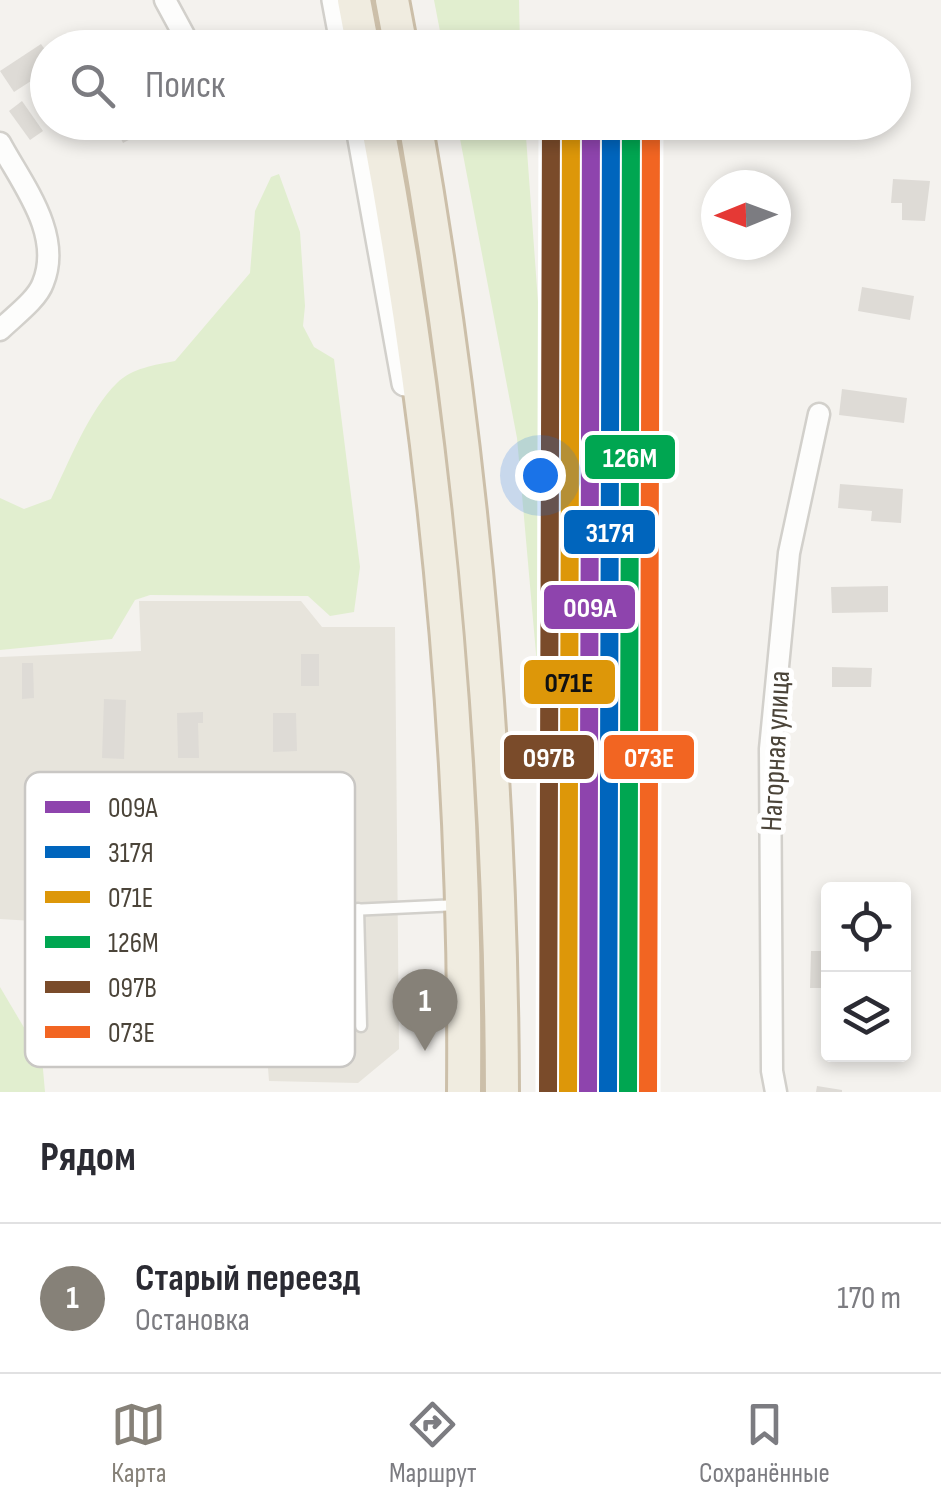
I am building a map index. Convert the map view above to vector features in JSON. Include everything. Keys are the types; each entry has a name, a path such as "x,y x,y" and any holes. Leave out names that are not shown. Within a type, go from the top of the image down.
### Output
{"highway":[{"path":"354,0 360,30"},
{"path":"392,0 398,30"},
{"path":"380,140 414,346 442,569 464,904 464,1092"},
{"path":"418,140 450,346 483,635 501,957 502,1092"}],"street":[{"path":"166,0 182,30"},
{"path":"335,0 341,30"},
{"path":"361,140 389,306 442,569"},
{"path":"0,143 41,218 50,250 43,286 0,330"},
{"name":"Нагорная улица","path":"776,1092 772,1070 770,749 790,553 818,414"}],"lane":[{"path":"361,1026 358,910 464,904"}],"shaded area":[{"path":"139,601 301,601 322,627 395,627 399,1049 358,1083 269,1081 268,1068 191,1067 355,1067 355,772 25,772 25,921 0,919 0,657 141,651"}],"green space":[{"path":"434,0 519,0 520,30 440,30"},
{"path":"460,140 526,140 547,426 562,744 544,744 517,438"},
{"path":"279,174 300,232 303,326 314,347 334,359 360,567 354,612 330,616 308,596 150,595 135,600 112,639 0,650 0,498 24,509 51,499 80,438 107,394 130,374 175,361 250,273 255,211 271,177"},
{"path":"0,987 25,1029 25,1067 43,1067 45,1092 0,1092"}],"building":[{"path":"30,51 30,82 14,92 0,71"},
{"path":"22,101 30,112 30,140 9,111"},
{"path":"893,179 930,181 925,221 902,220 902,203 891,203"},
{"path":"862,287 914,296 910,320 858,311"},
{"path":"842,389 907,398 904,423 839,415"},
{"path":"840,484 903,489 901,523 871,521 872,511 838,508"},
{"path":"888,586 888,612 832,613 831,587"},
{"path":"301,654 319,654 319,686 301,686"},
{"path":"22,663 33,663 34,698 22,699"},
{"path":"832,667 872,668 871,687 832,687"},
{"path":"104,699 126,700 124,759 102,758"},
{"path":"203,712 203,723 198,723 199,758 178,758 177,713"},
{"path":"273,713 296,713 297,751 273,752"},
{"path":"811,951 821,951 821,988 810,988"},
{"path":"817,1086 842,1090 842,1092 816,1092"}],"railway":[{"path":"564,1092 573,699"}],"transit line":[{"name":"097В","path":"548,1092 551,140"},
{"name":"071Е","path":"568,1092 571,140"},
{"name":"009А","path":"588,1092 591,140"},
{"name":"317Я","path":"608,1092 611,140"},
{"name":"126М","path":"628,1092 631,140"},
{"name":"073Е","path":"648,1092 651,140"}],"place":[{"name":"Старый переезд","path":"425,1051"}]}
